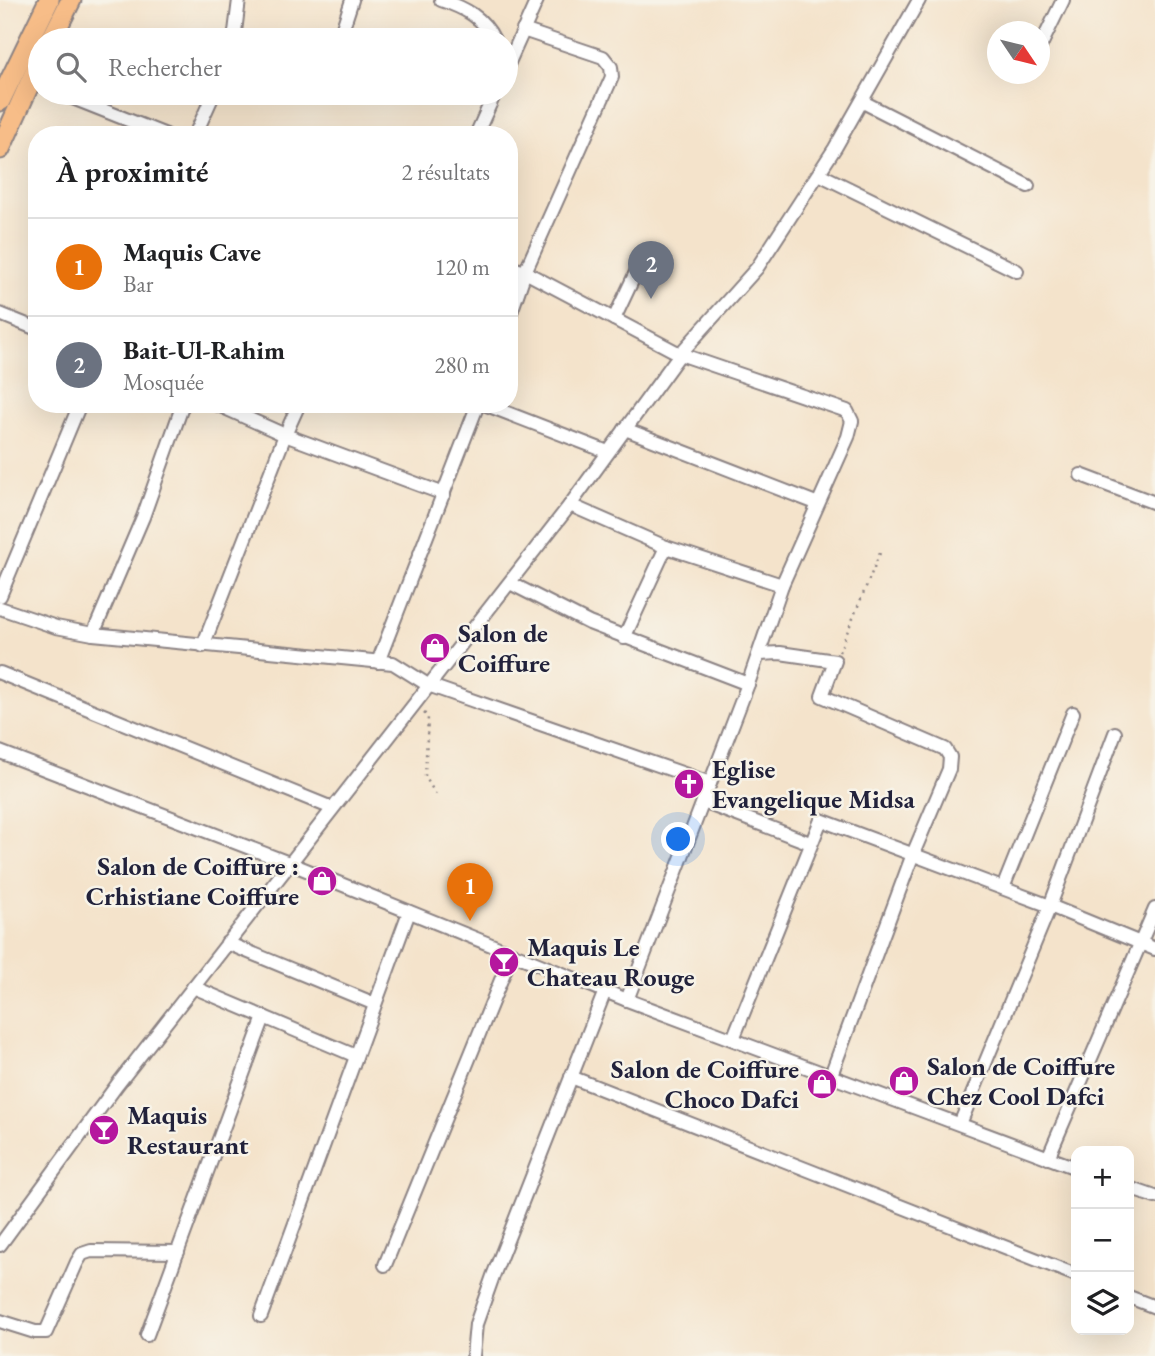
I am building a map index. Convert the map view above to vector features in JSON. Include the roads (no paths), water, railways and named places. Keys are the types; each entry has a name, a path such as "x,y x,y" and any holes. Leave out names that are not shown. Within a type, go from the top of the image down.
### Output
{"main road":[{"path":"36,28 49,0"},
{"path":"57,28 71,0"},
{"path":"0,102 28,44"},
{"path":"0,149 28,96"}],"street":[{"path":"236,28 239,0"},
{"path":"343,28 352,0"},
{"path":"441,0 463,7 477,17 485,28"},
{"path":"518,41 537,0"},
{"path":"0,1245 193,987 570,505 680,354 757,268 863,102 919,0"},
{"path":"1050,27 1063,0"},
{"path":"518,292 612,77 611,67 603,57 523,30"},
{"path":"863,102 1028,186"},
{"path":"90,105 143,126"},
{"path":"199,126 209,105"},
{"path":"481,126 490,105"},
{"path":"819,174 1017,271"},
{"path":"614,319 646,251"},
{"path":"518,270 680,354 846,411 852,421 848,437 816,503 782,585 748,684 627,1000"},
{"path":"0,314 28,325"},
{"path":"0,596 76,413"},
{"path":"93,634 144,517 180,413"},
{"path":"236,413 285,435 444,494"},
{"path":"203,646 295,413"},
{"path":"377,662 475,413"},
{"path":"507,413 607,452"},
{"path":"625,429 816,503"},
{"path":"1081,475 1155,503"},
{"path":"570,505 666,547 782,585"},
{"path":"624,638 666,547"},
{"path":"510,583 624,638 748,684"},
{"path":"0,608 56,627 93,634 393,663 428,685 710,783"},
{"path":"759,654 780,653 835,661 822,696 945,749 950,757 949,769 913,854 831,1075"},
{"path":"0,673 332,808"},
{"path":"1003,888 1073,713"},
{"path":"960,1124 1050,906 1115,733"},
{"path":"0,751 289,863 627,1000 1071,1166"},
{"path":"703,802 810,843"},
{"path":"733,1039 821,820 1050,906 1155,949"},
{"path":"1048,1158 1155,909"},
{"path":"261,1316 409,912"},
{"path":"227,943 375,1004"},
{"path":"385,1265 512,953"},
{"path":"193,987 356,1056"},
{"path":"472,1356 476,1324 605,991"},
{"path":"147,1335 264,1017"},
{"path":"571,1077 1071,1273"},
{"path":"1134,1190 1155,1197"},
{"path":"0,1321 35,1332 46,1332 82,1254 91,1251 177,1252"},
{"path":"1134,1299 1155,1307"}],"place":[{"name":"Bait-Ul-Rahim","path":"651,299"},
{"name":"Salon de Coiffure","path":"435,648"},
{"name":"Eglise Evangelique Midsa","path":"689,784"},
{"name":"Salon de Coiffure : Crhistiane Coiffure","path":"322,881"},
{"name":"Maquis Cave","path":"470,921"},
{"name":"Maquis Le Chateau Rouge","path":"504,962"},
{"name":"Salon de Coiffure Chez Cool Dafci","path":"904,1081"},
{"name":"Salon de Coiffure Choco Dafci","path":"822,1084"},
{"name":"Maquis Restaurant","path":"104,1130"}]}
